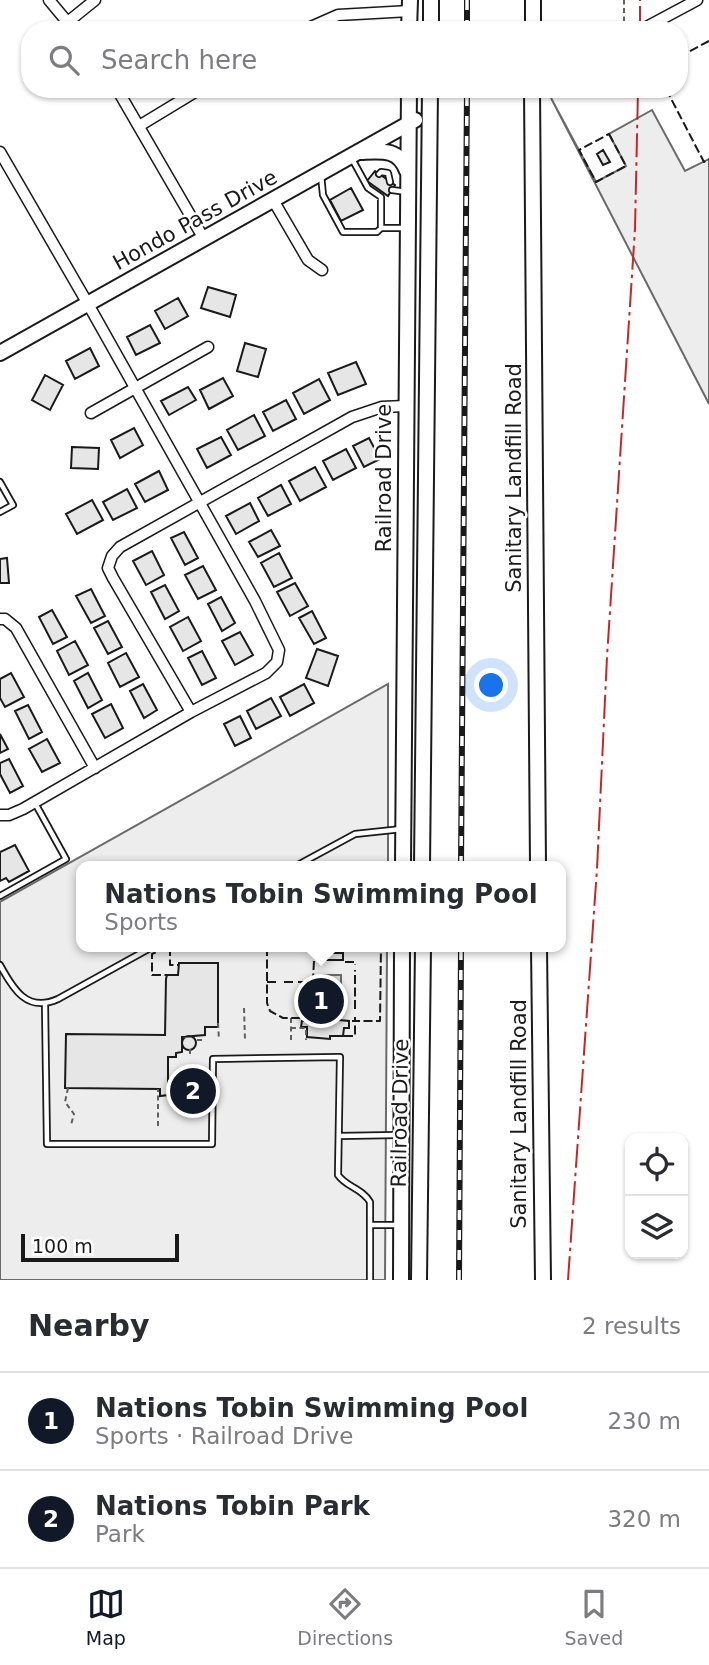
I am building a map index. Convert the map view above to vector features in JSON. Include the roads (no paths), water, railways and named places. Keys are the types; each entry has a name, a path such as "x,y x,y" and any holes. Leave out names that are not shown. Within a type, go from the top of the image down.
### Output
{"main road":[{"path":"431,0 431,21"},
{"path":"533,0 533,21"},
{"name":"Railroad Drive","path":"402,861 409,98"},
{"name":"Railroad Drive","path":"422,861 430,98"},
{"name":"Sanitary Landfill Road","path":"532,98 538,861"},
{"name":"Hondo Pass Drive","path":"0,353 429,113"},
{"path":"355,154 393,152 404,163 408,174"},
{"path":"403,829 422,828"},
{"name":"Railroad Drive","path":"401,1280 402,952"},
{"name":"Railroad Drive","path":"419,1280 423,952"},
{"name":"Sanitary Landfill Road","path":"539,952 543,1280"},
{"path":"401,1135 419,1134"}],"street":[{"path":"49,0 67,21"},
{"path":"76,21 95,0"},
{"path":"658,21 697,0"},
{"path":"324,21 338,15 410,6"},
{"path":"122,98 204,239"},
{"path":"139,125 185,98"},
{"path":"0,152 276,641 279,654 277,662 266,673 191,712 34,802 9,815 0,816"},
{"path":"273,200 308,260 322,270"},
{"path":"91,413 208,347"},
{"path":"191,712 108,568 112,556 120,547 352,418 382,407 405,406"},
{"path":"0,619 5,619 16,628 94,768"}],"lane":[{"path":"355,154 370,186 383,195 381,228"},
{"path":"379,174 381,172 388,178"},
{"path":"321,173 323,195 343,232 370,233 381,228 407,228"},
{"path":"391,190 408,192"},
{"path":"0,482 13,505 0,512"},
{"path":"0,896 66,859 34,802"},
{"path":"305,861 355,834 403,829"},
{"path":"0,965 12,987 22,996 33,1003 45,1004 143,952"},
{"path":"45,1004 47,1144 212,1144 213,1059 340,1057 338,1175 343,1182 368,1197 371,1209 370,1280"},
{"path":"339,1136 401,1135"},
{"path":"371,1225 401,1226"}],"railway":[{"path":"467,0 467,21"},
{"path":"461,861 467,98"},
{"path":"459,1280 461,952"}],"place":[{"name":"Nations Tobin Swimming Pool","path":"321,1001"},
{"name":"Nations Tobin Park","path":"193,1091"}]}
